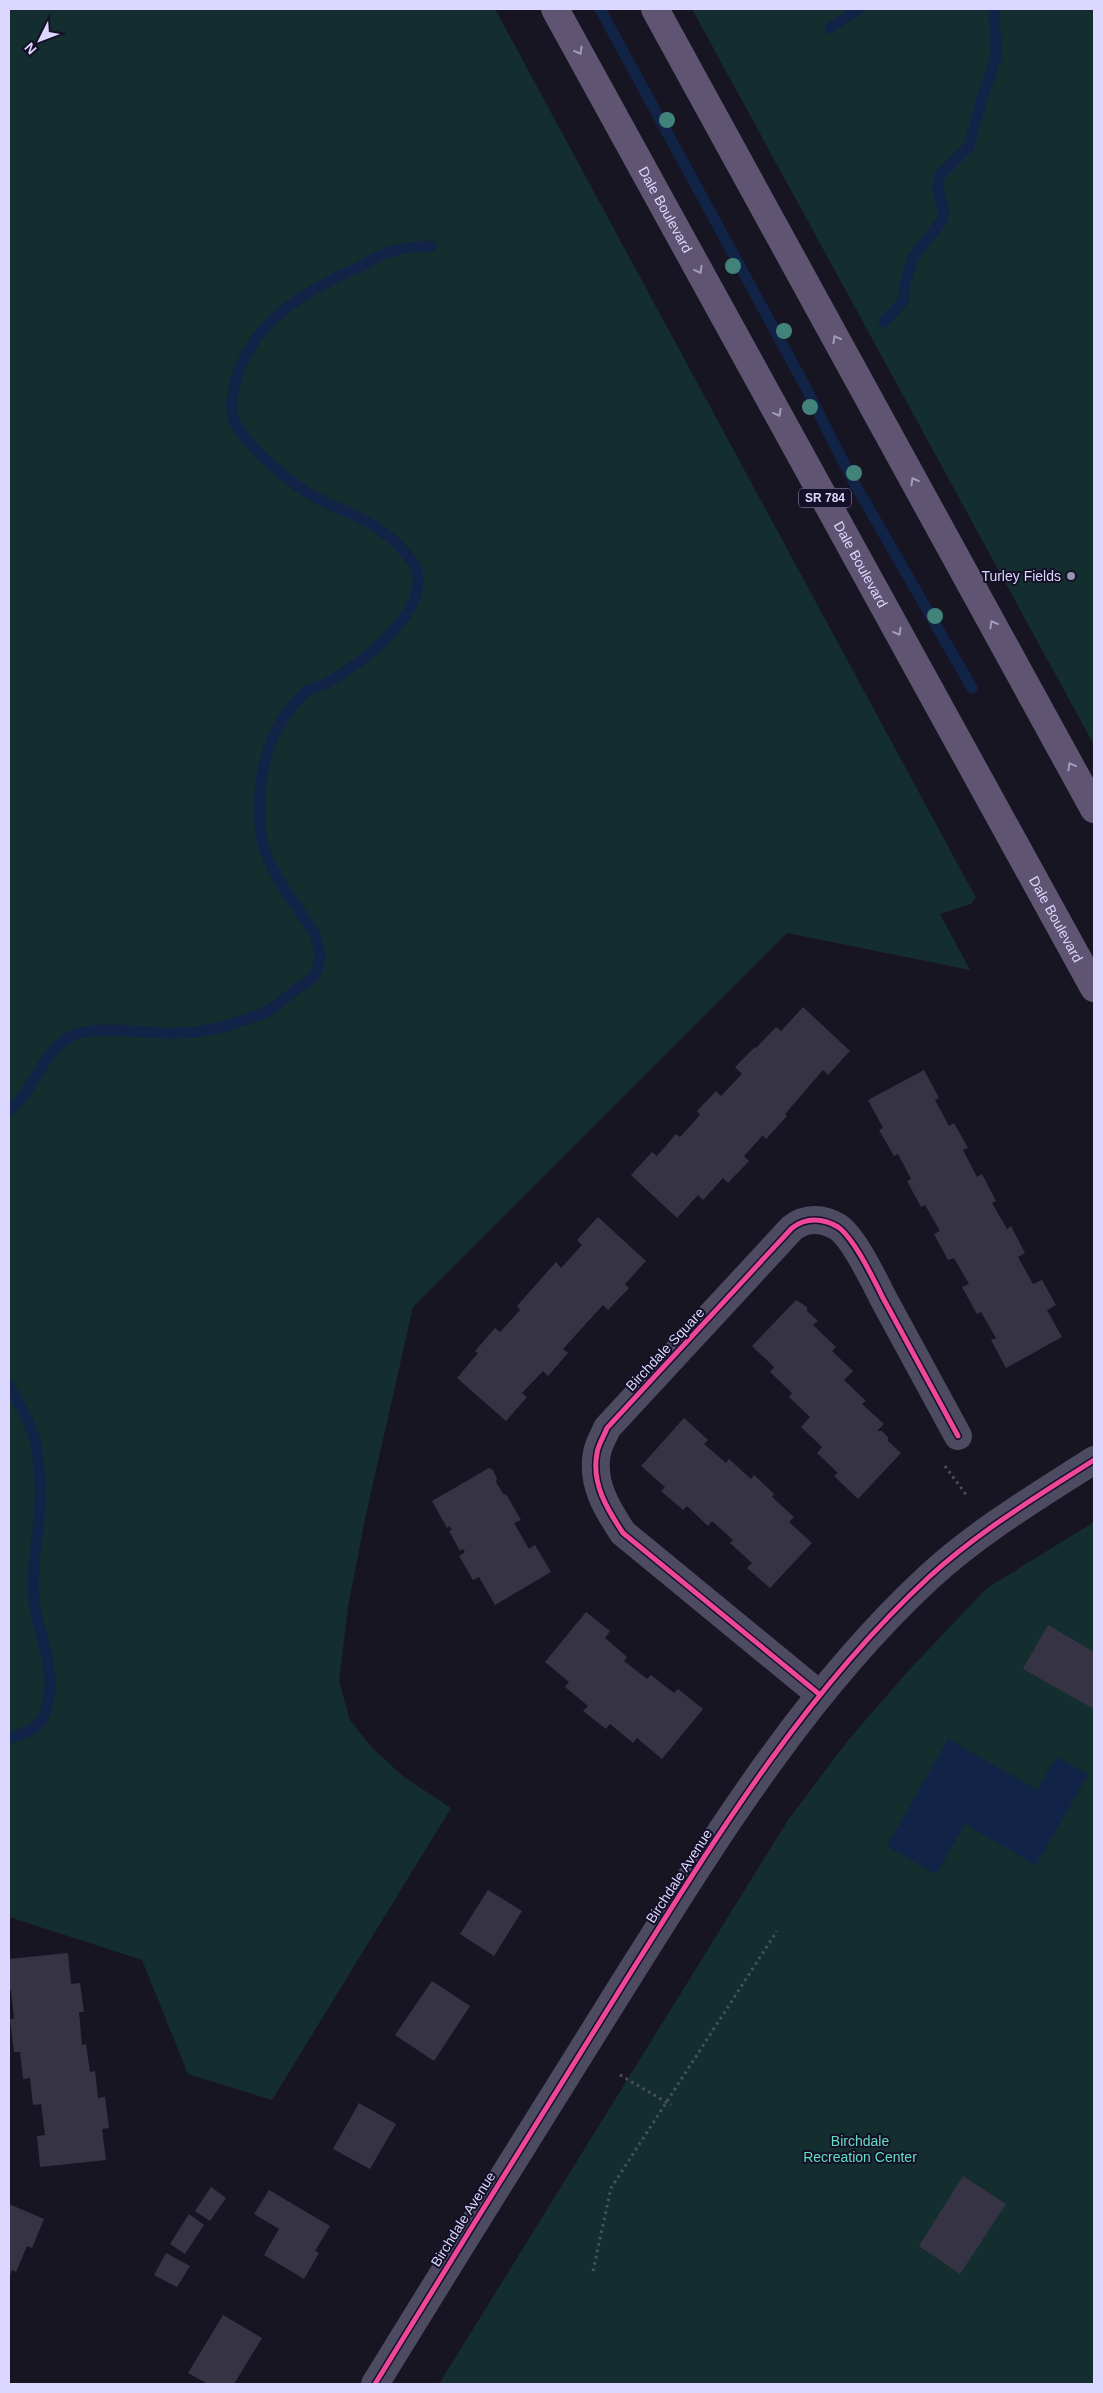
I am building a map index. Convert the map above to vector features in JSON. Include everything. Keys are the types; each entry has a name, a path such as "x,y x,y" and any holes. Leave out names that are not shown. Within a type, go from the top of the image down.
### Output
{"main road":[{"name":"Dale Boulevard","path":"555,9 1094,988"},
{"path":"655,9 1094,809"}],"street":[{"name":"Birchdale Square","path":"819,1694 623,1533 603,1501 596,1476 597,1452 607,1428 792,1228 800,1222 813,1219 828,1222 840,1228 863,1260 958,1436"},
{"name":"Birchdale Avenue","path":"375,2384 690,1879 756,1778 819,1694 874,1631 932,1575 1006,1516 1094,1460"}],"path":[{"path":"944,1465 967,1496"},
{"path":"593,2271 611,2188 777,1930"},
{"path":"620,2075 671,2105"}],"green space":[{"path":"9,9 495,9 976,898 971,904 940,914 970,970 787,933 413,1307 365,1519 348,1607 339,1681 350,1720 373,1749 404,1777 451,1808 272,2100 188,2074 142,1960 9,1917"},
{"path":"692,9 1094,9 1094,745"},
{"name":"Birchdale Recreation Center","path":"1094,1522 1094,2384 439,2384 788,1820 849,1739 910,1669 987,1588"}],"water":[{"path":"948,1739 1037,1790 1057,1757 1088,1775 1036,1865 965,1824 936,1874 887,1846"}],"building":[{"path":"803,1007 850,1051 828,1075 823,1070 785,1114 787,1116 766,1139 763,1135 744,1156 749,1161 728,1183 723,1178 703,1200 698,1195 677,1218 631,1175 652,1152 657,1156 676,1134 680,1137 700,1115 697,1111 716,1091 721,1096 742,1074 735,1067 776,1027 781,1031"},
{"path":"924,1070 939,1098 935,1100 949,1126 954,1123 968,1148 963,1150 977,1177 982,1174 996,1201 992,1203 1007,1229 1011,1226 1025,1253 1018,1257 1033,1284 1042,1280 1056,1305 1047,1310 1062,1337 1006,1368 991,1340 996,1338 981,1312 977,1314 962,1287 969,1284 954,1258 948,1260 934,1234 940,1231 925,1205 921,1207 907,1181 911,1179 898,1154 894,1156 879,1130 883,1128 868,1100"},
{"path":"598,1217 646,1261 625,1284 629,1288 608,1310 603,1305 563,1349 568,1353 548,1376 543,1371 522,1393 527,1397 506,1421 457,1378 478,1353 475,1351 495,1328 500,1332 520,1310 517,1306 556,1262 561,1268 582,1245 577,1240"},
{"path":"796,1300 807,1307 807,1311 818,1321 813,1325 836,1347 832,1351 853,1371 844,1380 866,1401 862,1404 884,1424 877,1431 882,1431 888,1437 888,1441 901,1453 858,1499 834,1476 838,1473 817,1453 822,1447 801,1427 810,1417 789,1397 792,1393 770,1372 774,1367 752,1346"},
{"path":"684,1418 708,1440 704,1444 726,1463 729,1459 751,1479 754,1475 774,1494 772,1497 794,1517 789,1522 812,1543 770,1588 747,1568 752,1563 730,1543 733,1540 712,1521 708,1526 687,1506 683,1510 661,1491 665,1487 641,1466"},
{"path":"489,1468 493,1470 497,1479 496,1482 504,1495 506,1494 521,1520 514,1523 529,1549 535,1545 551,1572 495,1605 479,1577 473,1580 459,1556 465,1552 463,1549 460,1551 449,1531 452,1530 449,1526 447,1528 432,1501"},
{"path":"586,1612 610,1631 605,1638 627,1657 624,1661 647,1679 651,1675 674,1693 678,1689 703,1709 662,1759 637,1738 633,1743 610,1724 606,1729 583,1711 588,1706 565,1687 569,1682 545,1662"},
{"path":"1048,1625 1094,1652 1094,1709 1023,1669"},
{"path":"488,1890 522,1911 494,1956 460,1934"},
{"path":"68,1953 71,1984 80,1983 84,2012 79,2012 82,2045 86,2044 90,2072 95,2071 98,2098 105,2097 109,2128 102,2129 106,2160 40,2167 37,2136 45,2135 41,2104 33,2105 30,2078 23,2079 20,2052 14,2052 10,2019 14,2019 11,1990 9,1991 9,1959"},
{"path":"432,1981 470,2006 434,2061 395,2035"},
{"path":"359,2103 396,2124 370,2169 333,2149"},
{"path":"963,2176 1006,2204 960,2274 919,2246"},
{"path":"211,2187 226,2198 210,2221 195,2211"},
{"path":"269,2190 330,2226 315,2251 319,2253 304,2279 264,2255 279,2229 254,2214"},
{"path":"9,2204 44,2219 32,2248 27,2246 16,2272 12,2270 9,2278"},
{"path":"189,2214 204,2225 185,2254 170,2244"},
{"path":"166,2253 190,2266 177,2287 154,2275"},
{"path":"223,2315 262,2338 234,2384 208,2384 188,2373"}],"waterway":[{"path":"600,9 805,386 852,479 972,688"},
{"path":"830,28 859,9"},
{"path":"884,322 904,300 905,283 914,256 941,222 944,211 937,188 940,175 969,147 981,101 996,57 994,9"},
{"path":"9,1110 25,1093 51,1053 70,1037 79,1033 101,1030 182,1033 204,1031 225,1026 270,1010 309,981 318,968 320,956 314,934 287,893 267,857 263,844 259,808 263,771 272,740 289,710 309,690 324,684 356,665 388,637 401,621 412,605 417,588 417,571 413,562 402,549 378,528 315,497 284,476 264,458 246,438 234,420 232,410 233,395 236,380 244,359 255,341 268,324 301,297 386,253 404,248 431,246"},
{"path":"9,1386 32,1430 38,1455 40,1498 33,1589 35,1609 50,1676 48,1703 40,1722 28,1731 9,1738"}],"cycle path":[{"path":"819,1694 623,1533 606,1505 596,1475 598,1450 607,1428 792,1228 809,1220 821,1220 838,1227 851,1240 958,1436"},
{"path":"375,2384 694,1873 802,1717 884,1621 948,1560 988,1529 1094,1460"}],"place":[{"name":"Turley Fields","path":"1071,576"}]}
